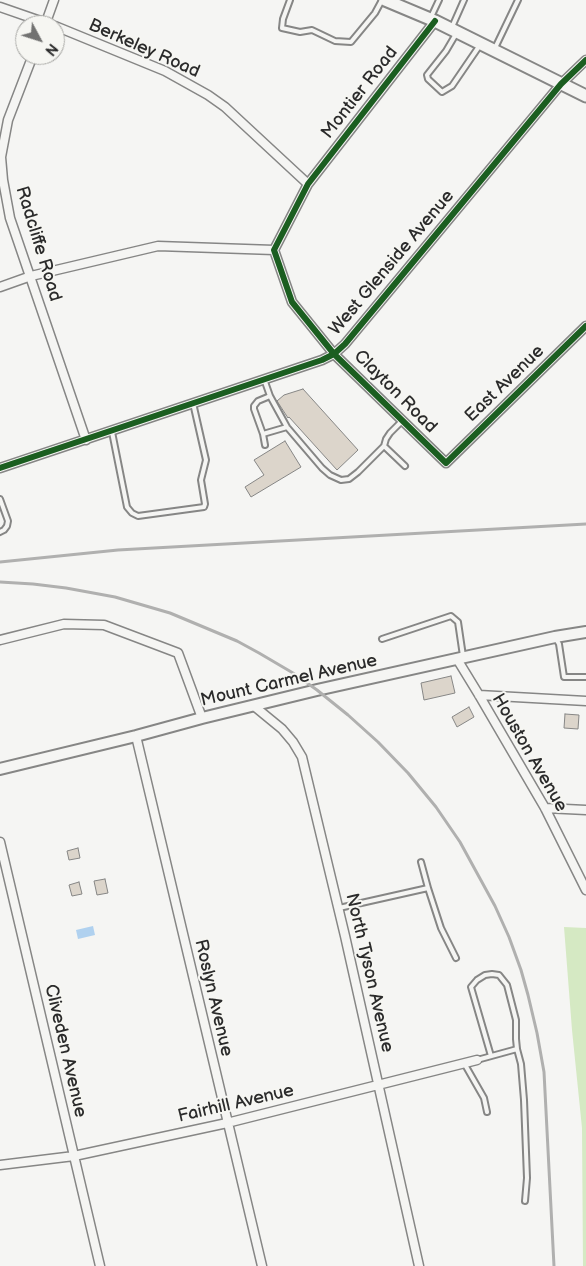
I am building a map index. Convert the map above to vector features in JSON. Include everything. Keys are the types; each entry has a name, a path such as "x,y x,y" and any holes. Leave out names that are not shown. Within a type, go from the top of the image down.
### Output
{"main road":[{"path":"383,0 433,20 586,96"}],"street":[{"path":"51,15 54,0"},
{"name":"Berkeley Road","path":"0,8 20,15"},
{"name":"Montier Road","path":"308,184 433,20"},
{"name":"Berkeley Road","path":"65,31 165,71 208,95 225,107 308,184"},
{"name":"West Glenside Avenue","path":"0,468 322,360 334,354 345,344 561,84 586,60"},
{"name":"Radcliffe Road","path":"29,65 8,120 1,157 3,180 10,218 86,440"},
{"path":"0,287 31,276 158,246 274,250 308,184"},
{"name":"Clayton Road","path":"274,250 292,302 334,354 446,463"},
{"name":"East Avenue","path":"446,463 586,326"},
{"path":"0,640 64,624 104,625 178,653 202,718"},
{"name":"Mount Carmel Avenue","path":"0,769 202,718 555,637 586,632"},
{"name":"Houston Avenue","path":"460,659 479,696 545,808 586,890"},
{"path":"479,696 586,702"},
{"name":"North Tyson Avenue","path":"254,706 282,729 302,757 380,1085 419,1266"},
{"name":"Roslyn Avenue","path":"136,736 262,1266"},
{"path":"545,808 586,810"},
{"name":"Cliveden Avenue","path":"0,842 100,1266"},
{"name":"Fairhill Avenue","path":"0,1165 74,1156 227,1123 476,1060"}],"lane":[{"path":"290,0 283,19 282,28 300,32 312,30 335,41 351,42 375,13 383,0"},
{"path":"433,20 439,0"},
{"path":"464,0 446,51 428,75 428,79 442,92 452,86 481,44"},
{"path":"494,50 518,0"},
{"path":"264,379 270,396 287,426 322,468 330,475 341,480 350,479 358,472 384,446 390,433 402,421"},
{"path":"266,445 254,406 258,401 270,396"},
{"path":"112,431 127,507 132,513 138,516 204,507 201,480 206,460 193,402"},
{"path":"263,434 287,426"},
{"path":"384,446 405,466"},
{"path":"0,499 8,521 7,526 0,532"},
{"path":"382,639 451,616 458,622 460,659"},
{"path":"555,637 564,677 586,677"},
{"path":"420,862 441,928 456,958"},
{"path":"339,908 428,888"},
{"path":"491,1056 471,987 485,975 492,974 499,975 507,985 516,1020 516,1039 521,1064 524,1100 527,1178 525,1201"},
{"path":"476,1060 517,1049"},
{"path":"464,1064 484,1098 487,1112"}],"green space":[{"path":"564,927 586,928 586,1266 583,1266 582,1128"}],"water":[{"path":"93,926 95,935 78,939 76,930"}],"building":[{"path":"303,389 358,450 337,470 288,418 277,401 284,395"},
{"path":"285,441 301,467 251,497 245,487 264,475 254,460"},
{"path":"451,676 455,693 424,700 421,683"},
{"path":"469,707 474,717 457,727 452,717"},
{"path":"565,714 579,715 578,729 564,728"},
{"path":"78,848 80,858 69,860 67,851"},
{"path":"105,879 108,893 97,895 94,881"},
{"path":"79,882 82,894 72,896 69,885"}],"railway":[{"path":"0,562 118,550 586,524"},
{"path":"0,582 66,588 115,597 170,613 237,641 293,673 348,715 408,773 436,807 460,842 495,906 509,937 528,995 544,1072 554,1266"}],"cycle path":[{"path":"435,21 308,184 274,250 292,302 334,354 446,463 586,326"},
{"path":"0,468 322,360 334,354 345,344 561,84 586,60"}]}
